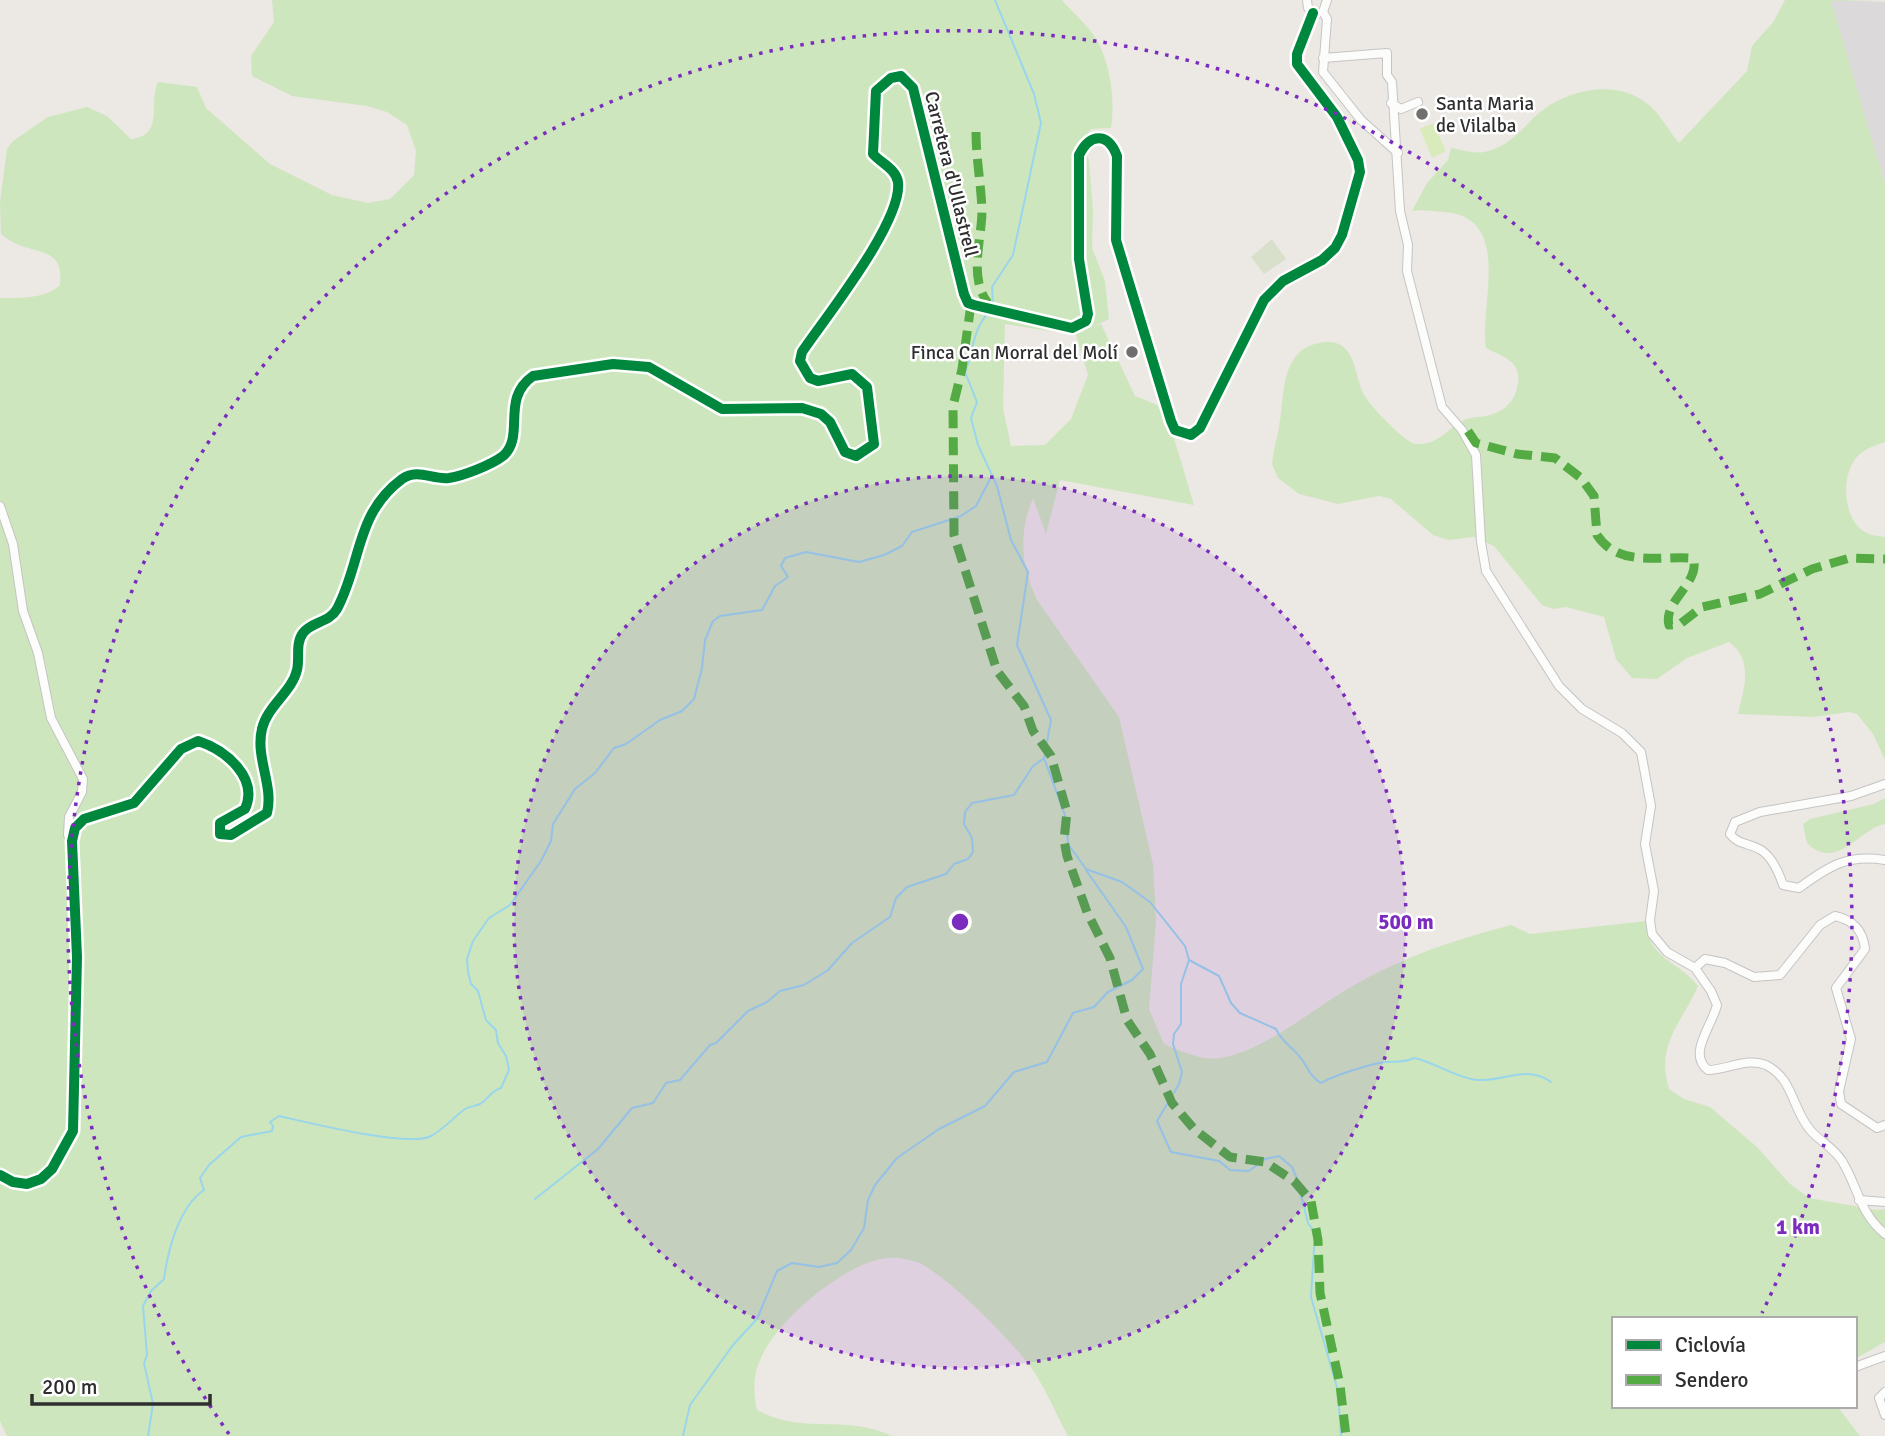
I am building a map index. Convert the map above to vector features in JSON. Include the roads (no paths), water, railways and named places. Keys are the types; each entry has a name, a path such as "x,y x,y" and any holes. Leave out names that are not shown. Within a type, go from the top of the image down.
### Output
{"street":[{"path":"1307,0 1308,8 1313,13 1323,12"},
{"path":"1327,0 1323,12 1327,19 1323,72 1353,111 1398,153"},
{"name":"Carretera d'Ullastrell","path":"72,841 75,828 84,819 134,803 181,749 198,741 242,771 250,788 245,809 220,823 220,834 231,835 268,813 269,804 261,764 262,727 297,670 299,643 303,634 335,612 374,506 405,477 415,474 450,478 500,458 512,442 516,395 523,383 533,376 613,365 649,366 722,409 802,408 821,414 830,422 845,452 856,456 874,444 867,387 852,374 818,381 810,378 800,361 802,352 886,225 898,183 894,173 873,154 871,147 876,91 891,78 901,76 913,89 964,294 968,303 974,306 1072,328 1086,321 1088,314 1079,259 1079,155 1085,143 1093,137 1104,138 1112,144 1117,156 1116,240 1171,421 1182,434 1191,435 1200,428 1264,300 1283,281 1322,260 1335,248 1342,234 1360,172 1358,160 1337,117 1297,64 1297,54 1313,13"},
{"path":"1323,58 1387,54 1387,75 1392,82 1391,103 1398,153 1400,211 1405,227 1407,271 1442,407 1462,430 1476,455 1481,542 1486,571 1559,686 1582,709 1622,733 1641,752 1651,806 1645,844 1654,891 1651,934 1667,952 1695,968 1717,1005 1697,1054 1700,1064 1707,1070 1744,1062 1764,1064 1782,1077 1811,1131 1831,1146 1843,1163 1865,1214 1885,1234"},
{"path":"1391,103 1401,109 1418,102"},
{"path":"0,506 13,544 23,611 38,653 51,718 83,779 82,792 69,817 68,835 72,841 77,957 74,1131 52,1170 41,1179 27,1184 13,1182 0,1175"},
{"path":"1885,784 1838,799 1760,812 1735,822 1731,834 1735,840 1762,851 1778,870 1783,885 1799,888 1829,866 1861,856 1885,860"},
{"path":"1695,968 1705,959 1725,962 1755,977 1780,975 1820,925 1835,916 1848,919 1863,935 1865,949 1836,988 1851,1039 1839,1091 1841,1104 1877,1128 1885,1125"},
{"path":"1859,1200 1885,1202"},
{"path":"1857,1366 1885,1356"},
{"path":"1885,1392 1879,1398 1885,1415"}],"waterway":[{"path":"993,306 992,287 1013,255 1041,123 1034,94 995,0"},
{"path":"988,313 976,334 965,372 977,402 971,418 978,445 997,486 1011,540 1028,572 1017,645 1051,720 1044,758 1066,818 1068,844 1086,869 1122,882 1150,902 1185,946 1189,960 1181,984 1181,1024 1174,1034 1173,1044 1182,1072 1179,1084 1157,1121 1171,1152 1219,1161 1230,1170 1249,1171 1265,1159 1279,1156 1292,1167 1308,1223 1315,1233 1311,1297 1338,1391 1341,1436"},
{"path":"148,1436 153,1404 144,1363 147,1355 143,1306 151,1291 164,1279 176,1230 188,1207 204,1190 200,1178 209,1165 241,1137 272,1131 270,1122 279,1116 380,1137 419,1139 436,1133 465,1109 480,1104 501,1088 509,1070 506,1056 498,1043 496,1030 486,1020 478,991 471,984 467,959 473,941 489,918 510,905 541,861 551,841 553,824 575,789 595,773 614,748 626,744 660,720 682,711 694,699 702,668 705,640 713,621 720,616 762,610 775,586 788,577 781,566 785,558 806,552 859,562 884,555 902,546 912,532 961,516 976,506 990,479"},
{"path":"535,1199 598,1149 632,1108 653,1103 666,1083 680,1080 710,1045 716,1043 748,1011 767,1002 780,991 804,985 828,970 852,943 890,917 896,898 907,887 946,874 954,864 968,859 973,852 972,838 964,824 965,812 972,803 1014,795 1033,766 1043,759"},
{"path":"683,1436 690,1405 733,1345 757,1319 777,1271 792,1263 819,1267 837,1263 851,1250 864,1228 868,1200 875,1185 897,1158 939,1129 985,1106 1014,1072 1047,1062 1073,1013 1094,1007 1108,992 1132,980 1143,969 1126,927 1086,870"},
{"path":"1189,960 1219,976 1231,1003 1240,1013 1276,1029 1321,1083 1371,1065 1414,1058 1469,1079 1487,1080 1533,1074 1551,1082"}],"place":[{"name":"Santa Maria de Vilalba","path":"1422,114"},
{"name":"Finca Can Morral del Molí","path":"1132,352"}]}
